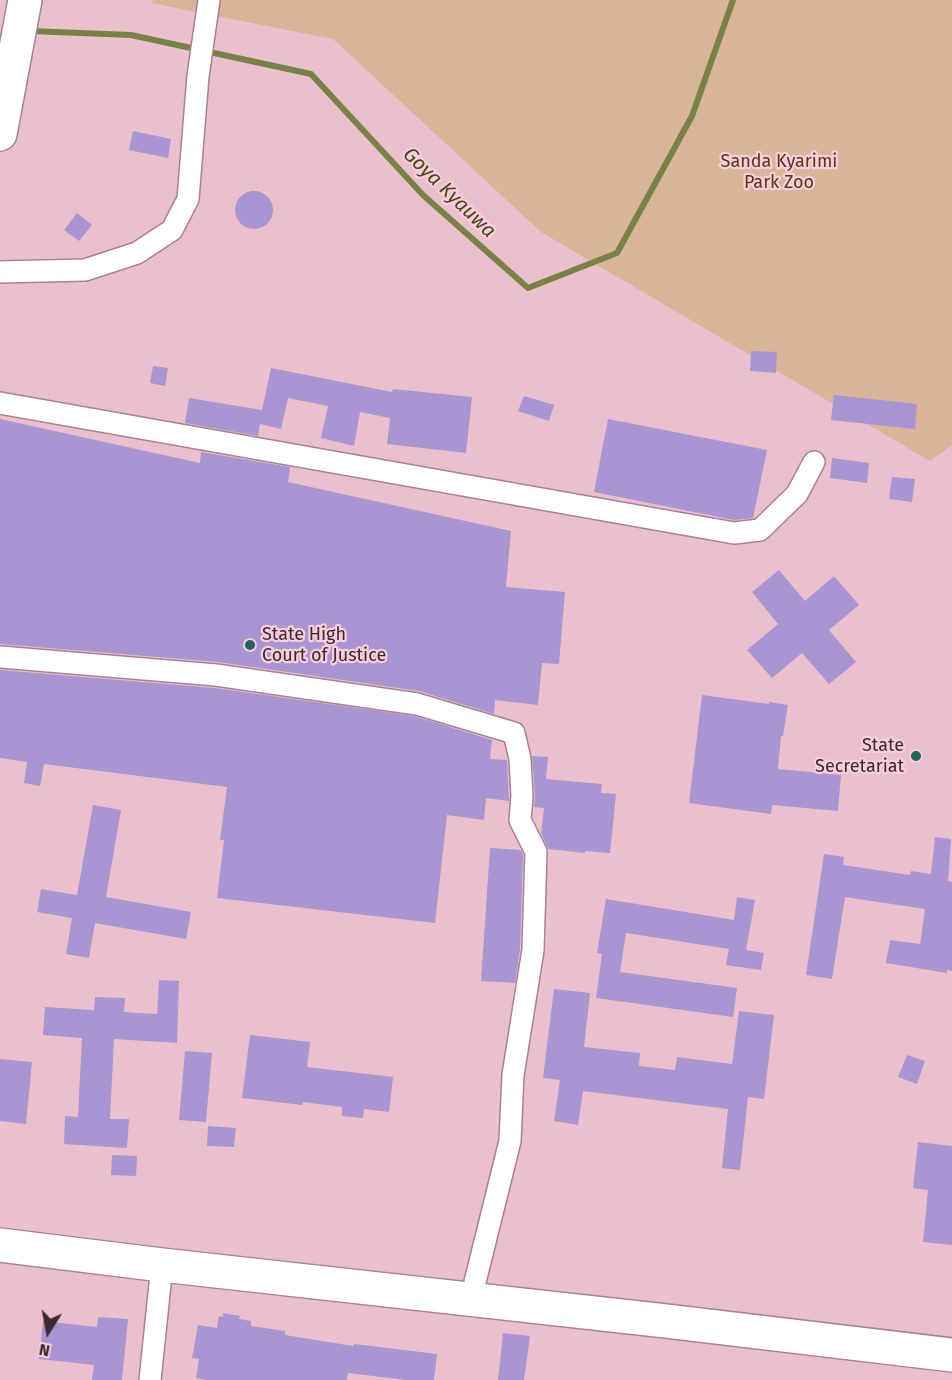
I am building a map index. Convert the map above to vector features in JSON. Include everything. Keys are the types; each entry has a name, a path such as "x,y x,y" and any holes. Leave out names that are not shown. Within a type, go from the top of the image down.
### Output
{"main road":[{"path":"0,134 25,0"},
{"path":"0,1229 952,1336"},
{"path":"0,1245 952,1355"}],"street":[{"path":"0,272 85,270 136,253 172,230 188,199 198,76 208,5"},
{"path":"0,403 734,533 760,530 797,494 814,462"},
{"path":"0,657 216,675 417,704 514,733 520,759 522,796 520,820 536,852 533,950 513,1076 510,1141 475,1282"},
{"path":"150,1380 162,1265"}],"green space":[{"name":"Sanda Kyarimi Park Zoo","path":"154,0 952,0 952,445 930,461 541,232 333,39 151,3"}],"building":[{"path":"133,131 171,139 168,158 129,150"},
{"path":"254,191 267,197 273,210 267,223 254,229 241,223 235,210 241,197"},
{"path":"77,213 92,225 79,241 64,230"},
{"path":"751,351 777,352 776,373 750,371"},
{"path":"153,366 168,368 165,386 150,383"},
{"path":"271,368 392,392 393,389 472,397 466,453 387,444 390,418 360,412 354,446 321,438 328,406 288,398 281,429 260,424 258,436 185,423 189,398 262,410"},
{"path":"834,395 917,404 915,429 831,420"},
{"path":"524,396 554,405 549,421 518,411"},
{"name":"State High Court of Justice","path":"0,419 200,463 201,452 290,467 288,482 511,531 506,587 565,592 559,664 542,663 538,705 495,700 494,714 419,691 218,662 0,644"},
{"path":"608,419 767,450 753,518 734,520 594,492"},
{"path":"832,458 869,463 867,483 830,478"},
{"path":"892,477 915,479 912,502 889,499"},
{"path":"779,570 805,601 834,576 859,605 829,630 856,662 829,684 802,653 772,678 747,650 778,624 752,592"},
{"path":"0,670 215,688 414,716 492,740 490,759 507,760 509,801 486,798 484,820 447,815 435,923 217,898 224,840 220,840 227,787 44,764 40,786 24,783 27,762 0,758"},
{"path":"702,695 788,705 783,736 781,736 778,769 841,775 838,811 772,805 771,814 689,803"},
{"path":"532,756 548,757 546,779 602,784 601,793 616,794 610,853 548,849 541,833 544,808 534,807"},
{"path":"93,805 121,810 106,897 191,912 186,939 95,923 89,958 66,954 72,918 37,912 41,889 77,895"},
{"path":"935,837 951,839 948,881 952,882 952,971 947,970 947,973 886,963 890,940 920,944 925,909 845,897 832,979 806,975 824,854 844,857 843,865 910,875 911,871 931,874"},
{"path":"490,848 521,850 523,855 520,949 515,983 481,981"},
{"path":"737,897 755,900 746,950 764,953 761,970 726,965 729,949 626,933 620,972 737,988 733,1017 596,998 602,954 597,953 606,899 734,920"},
{"path":"159,980 179,981 177,1043 114,1039 110,1119 129,1119 127,1148 64,1144 65,1116 78,1117 82,1038 43,1035 45,1007 94,1010 95,997 125,998 124,1012 157,1014"},
{"path":"554,989 590,993 584,1047 640,1053 639,1066 675,1070 677,1057 732,1064 739,1011 774,1015 764,1099 748,1097 740,1170 722,1168 728,1109 583,1091 578,1125 554,1121 560,1080 543,1078"},
{"path":"250,1035 310,1042 307,1067 393,1077 389,1112 364,1109 363,1118 342,1116 342,1107 242,1098"},
{"path":"185,1051 212,1053 206,1122 179,1120"},
{"path":"907,1055 925,1061 917,1084 898,1077"},
{"path":"0,1059 32,1062 26,1124 0,1121"},
{"path":"208,1126 236,1128 234,1147 207,1146"},
{"path":"918,1142 952,1146 952,1245 923,1242 928,1190 913,1188"},
{"path":"112,1155 137,1156 136,1176 111,1175"},
{"path":"223,1313 251,1321 251,1326 285,1331 285,1335 353,1346 354,1344 437,1354 434,1380 406,1380 348,1373 347,1380 207,1380 196,1378 199,1359 192,1358 198,1325 217,1328 219,1316 223,1317"},
{"path":"98,1317 128,1319 122,1380 92,1380 94,1365 39,1359 43,1321 97,1327"},
{"path":"503,1333 530,1336 524,1380 498,1380"}],"waterway":[{"name":"Goya Kyauwa","path":"30,31 131,35 311,74 423,195 528,288 617,253 692,116 733,0"}],"place":[{"name":"State High Court of Justice","path":"250,645"},
{"name":"State Secretariat","path":"916,756"}]}
